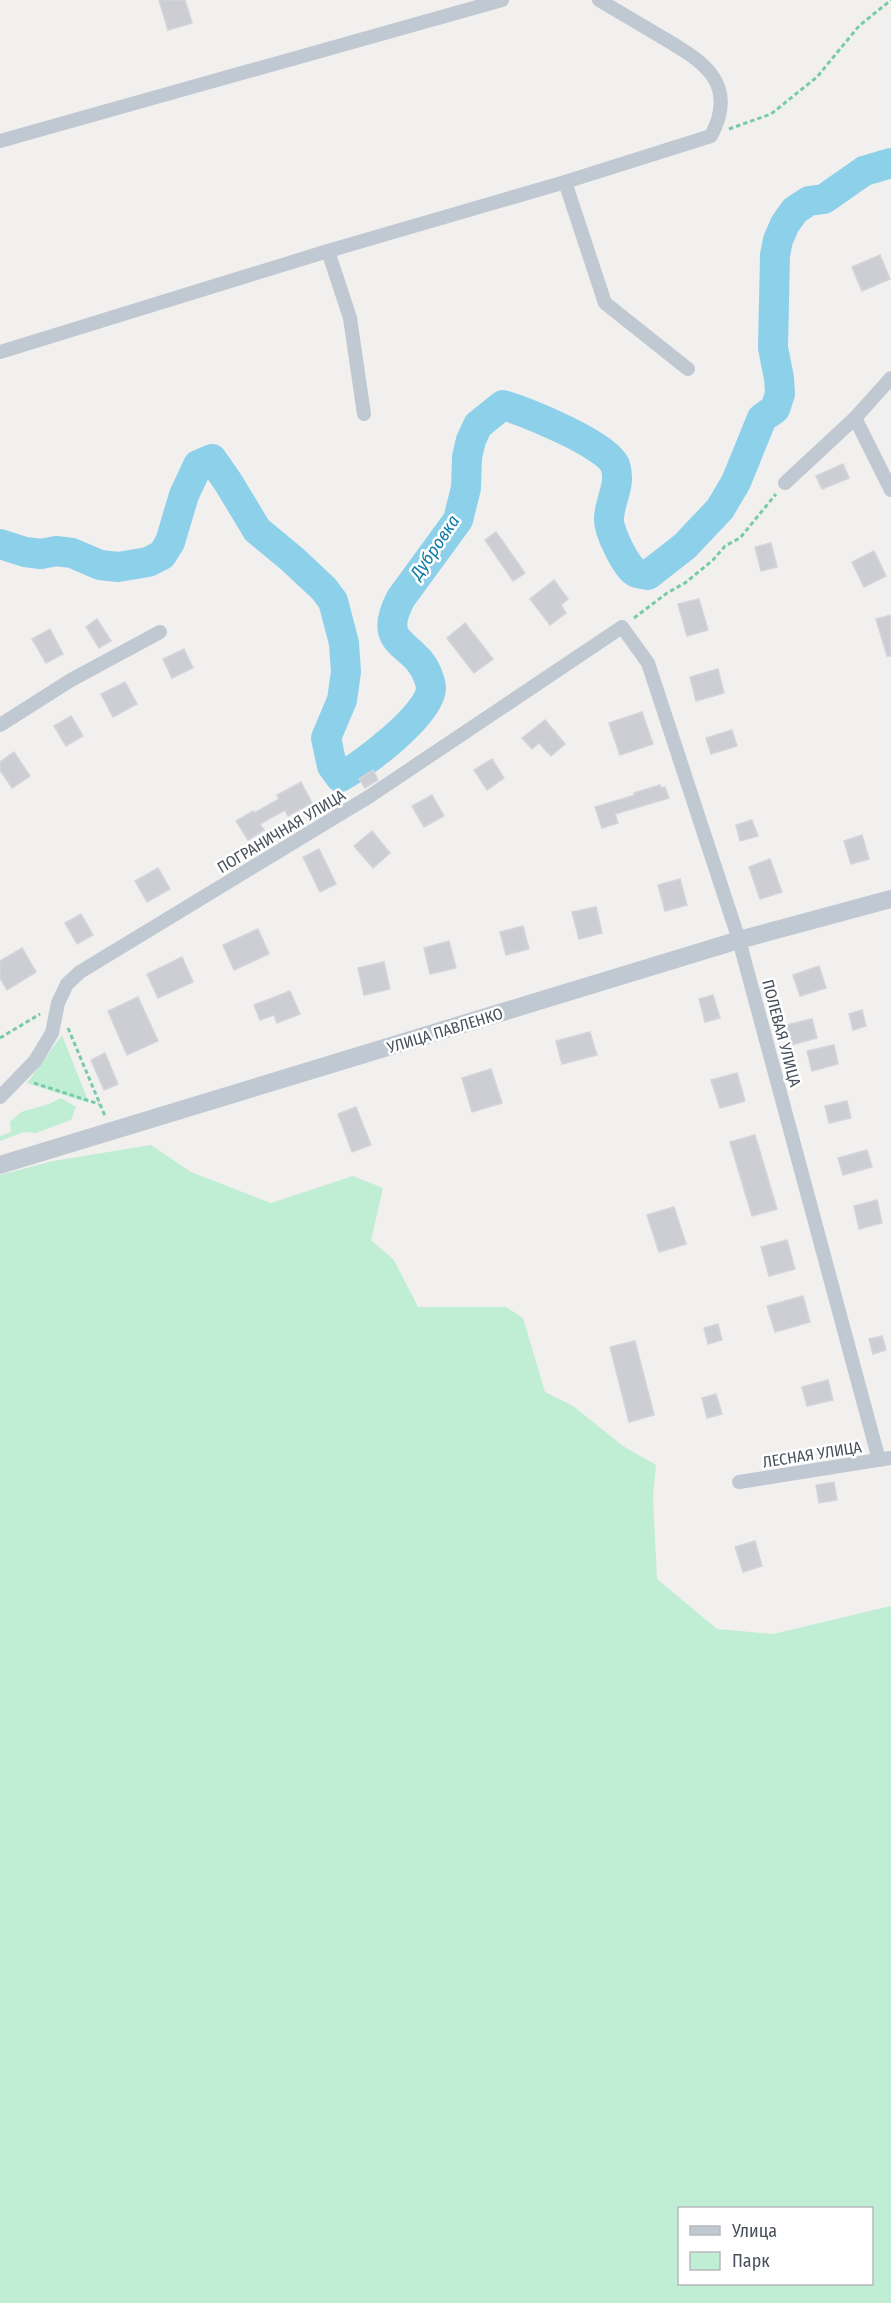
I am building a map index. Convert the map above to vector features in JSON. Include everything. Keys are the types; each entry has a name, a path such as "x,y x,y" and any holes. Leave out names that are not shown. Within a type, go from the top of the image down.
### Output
{"street":[{"path":"0,141 502,0"},
{"path":"0,352 711,136 720,112 720,95 708,68 689,53 599,0"},
{"path":"565,182 605,303 688,369"},
{"path":"328,251 350,318 364,414"},
{"path":"785,483 855,418 891,378"},
{"path":"855,418 891,490"},
{"name":"ПОЛЕВАЯ УЛИЦА","path":"622,627 648,663 740,940 885,1459"},
{"name":"ПОГРАНИЧНАЯ УЛИЦА","path":"0,1096 36,1061 52,1033 58,1003 68,984 80,972 370,796 622,627"},
{"path":"0,725 71,680 160,632"},
{"name":"УЛИЦА ПАВЛЕНКО","path":"0,1165 740,940 891,899"},
{"name":"ЛЕСНАЯ УЛИЦА","path":"739,1482 885,1459"}],"path":[{"path":"711,136 771,114 817,77 859,26 891,0"},
{"path":"622,627 667,593 685,583 725,546 740,538 785,483"},
{"path":"0,1038 58,1003 111,1132"},
{"path":"19,1079 100,1105"}],"green space":[{"path":"62,1035 89,1103 27,1083"},
{"path":"61,1098 76,1107 71,1120 36,1133 24,1132 0,1141 0,1136 11,1132 10,1122 21,1112"},
{"path":"151,1145 191,1172 271,1203 353,1176 383,1188 371,1240 394,1260 418,1307 506,1307 523,1318 545,1392 573,1406 623,1446 656,1465 653,1497 657,1579 717,1629 773,1634 891,1606 891,2303 0,2303 0,1175 53,1161"}],"building":[{"path":"159,0 185,0 192,23 168,30"},
{"path":"880,255 890,279 862,291 852,267"},
{"path":"843,464 849,478 822,489 816,476"},
{"path":"496,532 525,573 513,581 485,540"},
{"path":"771,543 777,567 761,571 755,547"},
{"path":"874,551 886,576 864,587 852,562"},
{"path":"554,580 568,599 561,605 566,613 550,625 530,599"},
{"path":"699,599 708,630 687,636 678,604"},
{"path":"891,615 891,656 887,656 876,619"},
{"path":"97,619 111,641 99,648 86,627"},
{"path":"465,623 493,659 474,673 447,638"},
{"path":"50,629 63,654 46,663 32,639"},
{"path":"184,649 193,668 172,678 163,659"},
{"path":"718,669 724,693 696,701 690,677"},
{"path":"125,682 137,704 113,717 101,694"},
{"path":"642,712 653,744 620,755 609,723"},
{"path":"71,716 83,736 66,746 54,726"},
{"path":"545,720 565,744 551,756 539,743 532,749 522,738"},
{"path":"732,730 737,746 711,754 706,738"},
{"path":"14,752 30,776 12,788 0,770 0,762"},
{"path":"492,759 504,778 487,790 474,770"},
{"path":"373,770 378,780 365,788 359,779"},
{"path":"301,782 312,803 288,816 285,810 260,824 264,830 248,840 236,821 279,799 277,795"},
{"path":"660,785 661,788 665,787 669,798 615,814 618,823 602,828 595,807"},
{"path":"432,795 444,816 424,827 412,806"},
{"path":"752,820 758,836 740,841 736,825"},
{"path":"372,831 390,853 373,868 354,846"},
{"path":"862,835 869,859 851,864 844,841"},
{"path":"319,849 336,884 320,892 303,857"},
{"path":"770,859 782,892 760,899 749,867"},
{"path":"158,868 170,889 147,902 135,881"},
{"path":"680,879 687,905 665,911 658,885"},
{"path":"596,907 602,933 579,939 572,912"},
{"path":"81,914 93,935 77,944 65,923"},
{"path":"523,926 529,949 506,955 500,932"},
{"path":"258,929 269,954 234,970 223,945"},
{"path":"449,941 456,968 430,974 424,948"},
{"path":"22,948 36,972 7,990 0,978 0,961"},
{"path":"182,957 193,982 158,998 147,974"},
{"path":"384,962 390,989 364,995 358,968"},
{"path":"819,966 826,988 800,996 793,975"},
{"path":"290,991 300,1014 277,1023 274,1015 260,1020 254,1005"},
{"path":"713,995 720,1018 705,1022 699,999"},
{"path":"138,997 158,1041 127,1055 108,1011"},
{"path":"862,1010 866,1026 853,1030 849,1014"},
{"path":"812,1019 817,1038 791,1045 786,1025"},
{"path":"590,1032 597,1055 562,1064 556,1041"},
{"path":"834,1045 838,1064 812,1071 807,1051"},
{"path":"105,1053 118,1084 104,1090 91,1060"},
{"path":"491,1069 502,1103 472,1112 462,1078"},
{"path":"737,1073 745,1101 720,1108 711,1080"},
{"path":"847,1101 851,1118 829,1123 825,1106"},
{"path":"356,1107 371,1145 352,1152 338,1114"},
{"path":"755,1135 777,1209 752,1216 730,1142"},
{"path":"867,1150 872,1167 843,1175 838,1158"},
{"path":"877,1200 882,1223 859,1229 854,1206"},
{"path":"674,1207 686,1244 659,1252 647,1215"},
{"path":"787,1240 795,1269 769,1276 761,1247"},
{"path":"803,1296 810,1322 775,1332 767,1306"},
{"path":"718,1324 722,1340 708,1344 704,1328"},
{"path":"882,1336 886,1350 873,1354 869,1339"},
{"path":"635,1341 654,1415 629,1422 610,1347"},
{"path":"828,1380 833,1400 807,1406 802,1387"},
{"path":"716,1394 722,1414 707,1418 702,1398"},
{"path":"834,1482 837,1500 819,1503 816,1485"},
{"path":"755,1541 762,1566 743,1572 735,1547"}],"waterway":[{"name":"Дубровка","path":"0,544 25,552 72,553 100,565 118,567 148,562 162,555 170,542 184,495 198,465 212,459 257,530 292,559 324,589 333,601 344,643 346,672 342,700 326,738 332,766 340,777 364,762 394,738 408,725 428,699 431,688 429,679 416,657 395,636 392,627 394,615 401,598 458,520 466,488 467,457 478,425 503,405 564,430 609,457 617,472 609,519 611,531 631,569 636,573 648,575 685,546 720,509 736,482 762,418 775,409 780,394 773,348 775,255 785,224 795,210 809,201 824,199 864,171 891,163"}]}
